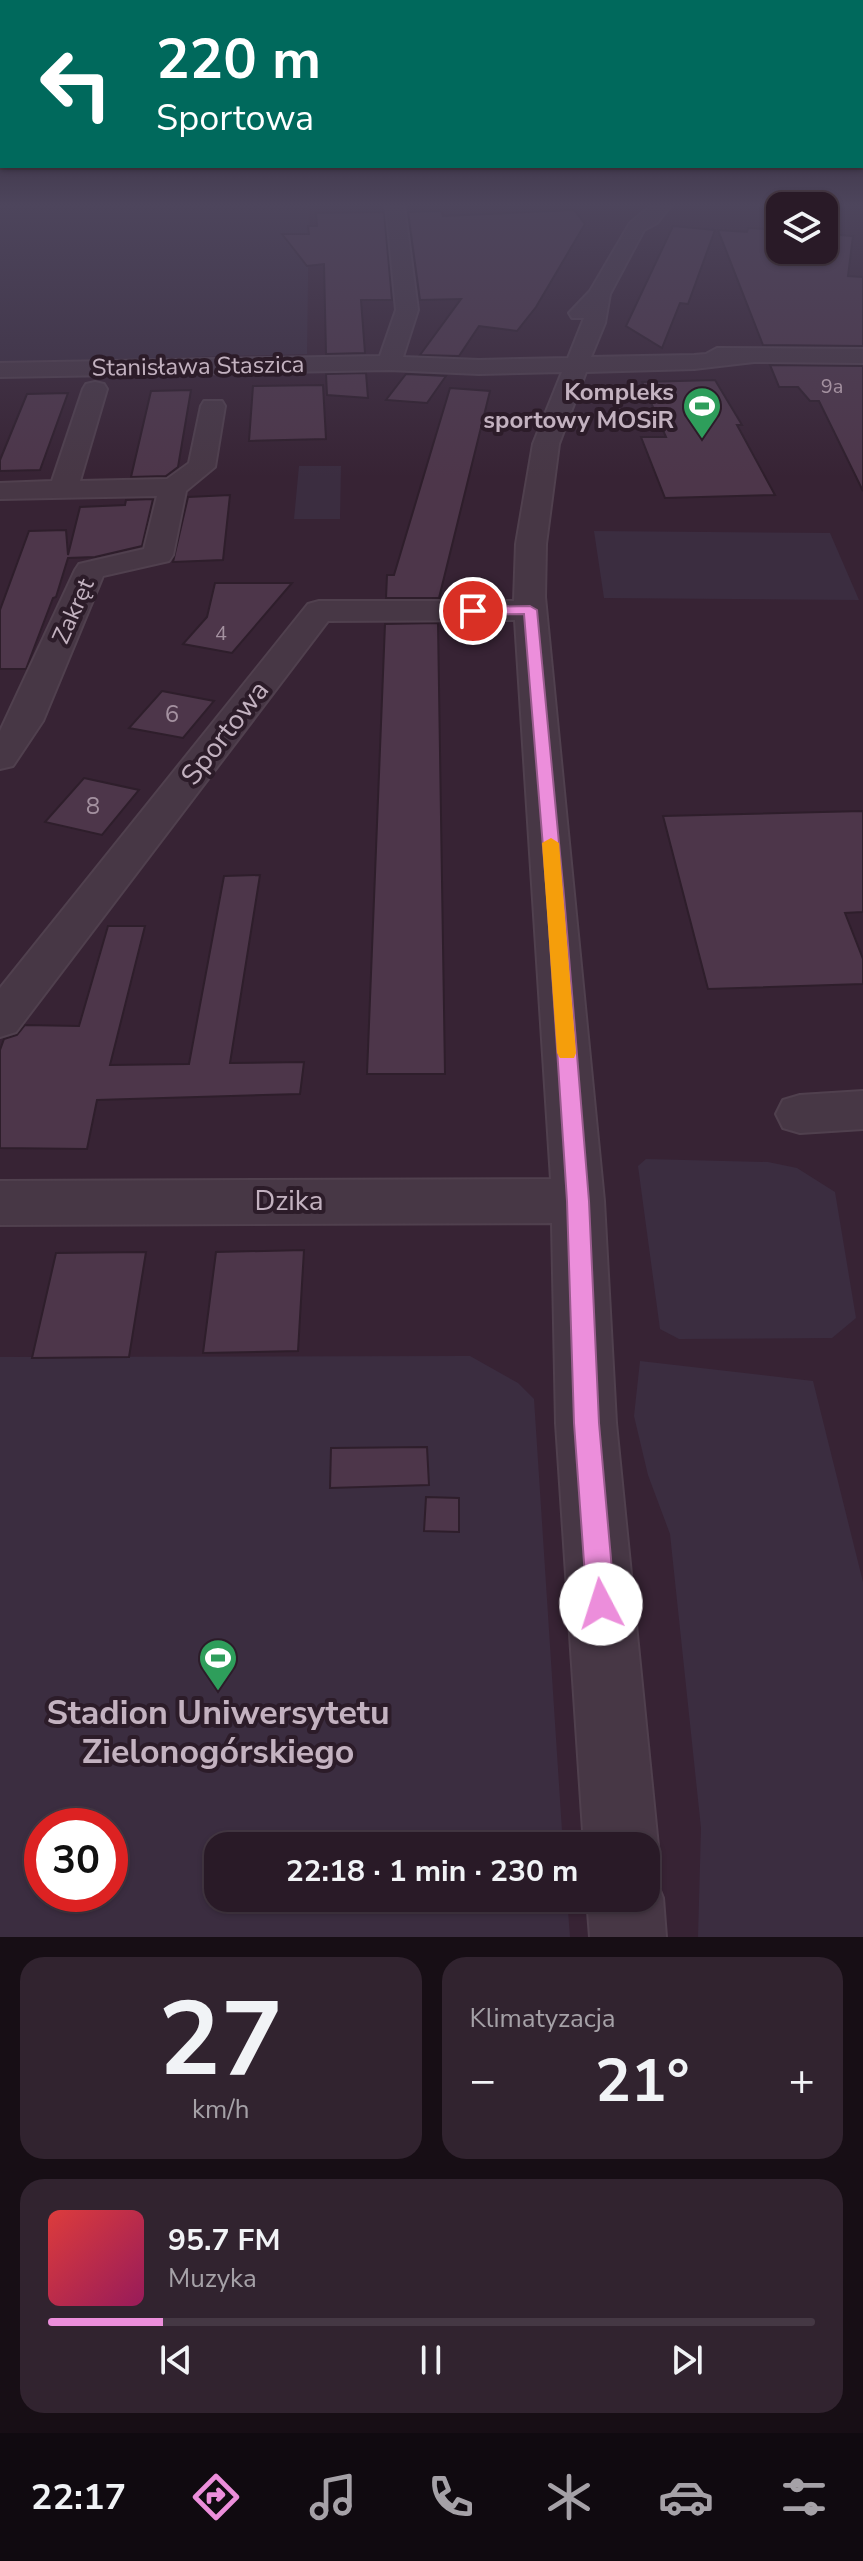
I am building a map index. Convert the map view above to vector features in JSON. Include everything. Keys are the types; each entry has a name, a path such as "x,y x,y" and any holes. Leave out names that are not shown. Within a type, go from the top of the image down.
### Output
{"street":[{"path":"393,363 407,310 405,295"},
{"path":"599,295 599,308 564,353 565,403 546,444 531,544 530,610 556,896 578,1201 586,1423 620,1832"},
{"name":"Stanisława Staszica","path":"0,370 393,363 479,367 564,353 694,362 747,357 863,356"},
{"path":"63,490 95,389"},
{"path":"0,491 173,487 202,467 213,406"},
{"name":"Zakręt","path":"0,758 25,721 90,570 158,555 173,487"},
{"name":"Sportowa","path":"0,1020 319,611 530,610"},
{"path":"800,1114 863,1110"},
{"name":"Dzika","path":"0,1203 578,1201"},
{"path":"626,1912 628,1937"}],"shaded area":[{"path":"0,295 308,295 307,354 0,362"},
{"path":"299,466 341,466 340,519 294,519"},
{"path":"594,531 830,533 859,600 604,598"},
{"path":"646,1159 768,1162 797,1168 835,1192 856,1318 832,1338 679,1339 660,1329 638,1166"},
{"name":"Stadion Uniwersytetu Zielonogórskiego","path":"470,1356 518,1383 534,1399 562,1832 204,1832 204,1912 568,1912 570,1937 0,1937 0,1357"},
{"path":"640,1361 813,1381 863,1582 863,1937 698,1937 701,1828 670,1534 648,1475 634,1416"}],"building":[{"path":"325,295 392,295 392,300 361,300 365,353 326,354"},
{"path":"419,295 543,295 517,331 479,326 459,356 420,355 461,299 420,300"},
{"path":"640,295 691,295 688,304 680,303 662,348 626,326"},
{"path":"744,295 863,295 863,346 763,345"},
{"path":"770,365 863,366 863,491 819,401 810,401 798,387 779,387"},
{"path":"366,373 368,398 327,395 326,374"},
{"path":"406,374 446,376 427,403 386,400"},
{"name":"Kompleks sportowy MOSiR","path":"715,380 742,425 737,425 775,495 665,498 641,437 666,437 642,382"},
{"path":"323,385 326,439 249,441 253,386"},
{"path":"450,388 490,391 439,598 386,598 387,575 394,575"},
{"path":"191,390 178,467 166,476 131,477 151,391"},
{"path":"68,393 40,470 0,471 0,460 27,394"},
{"path":"230,495 223,560 173,562 188,497"},
{"path":"153,499 142,546 95,557 68,558 56,597 26,669 0,669 0,610 29,531 66,530 68,555 80,507 125,505 126,500"},
{"path":"215,583 292,583 232,653 183,644 207,617"},
{"path":"438,623 445,1074 367,1074 385,624"},
{"path":"162,691 214,701 183,738 129,728"},
{"path":"84,778 139,790 102,835 45,822"},
{"path":"863,811 863,912 845,913 863,959 863,984 708,989 663,816"},
{"path":"260,875 230,1063 304,1062 300,1094 97,1100 87,1149 0,1148 0,1050 4,1039 17,1035 25,1025 79,1026 108,926 145,926 110,1065 189,1064 224,876"},
{"path":"304,1250 298,1351 203,1353 216,1252"},
{"path":"146,1252 129,1357 32,1358 56,1253"},
{"path":"427,1447 429,1485 330,1488 331,1448"},
{"path":"426,1497 459,1498 459,1532 424,1531"}],"slow traffic":[{"path":"551,843 567,1053"}],"place":[{"name":"Kompleks sportowy MOSiR","path":"702,440"},
{"name":"Stadion Uniwersytetu Zielonogórskiego","path":"218,1692"}],"route":[{"path":"473,611 530,610 556,896 578,1201 586,1423 601,1604"}]}
